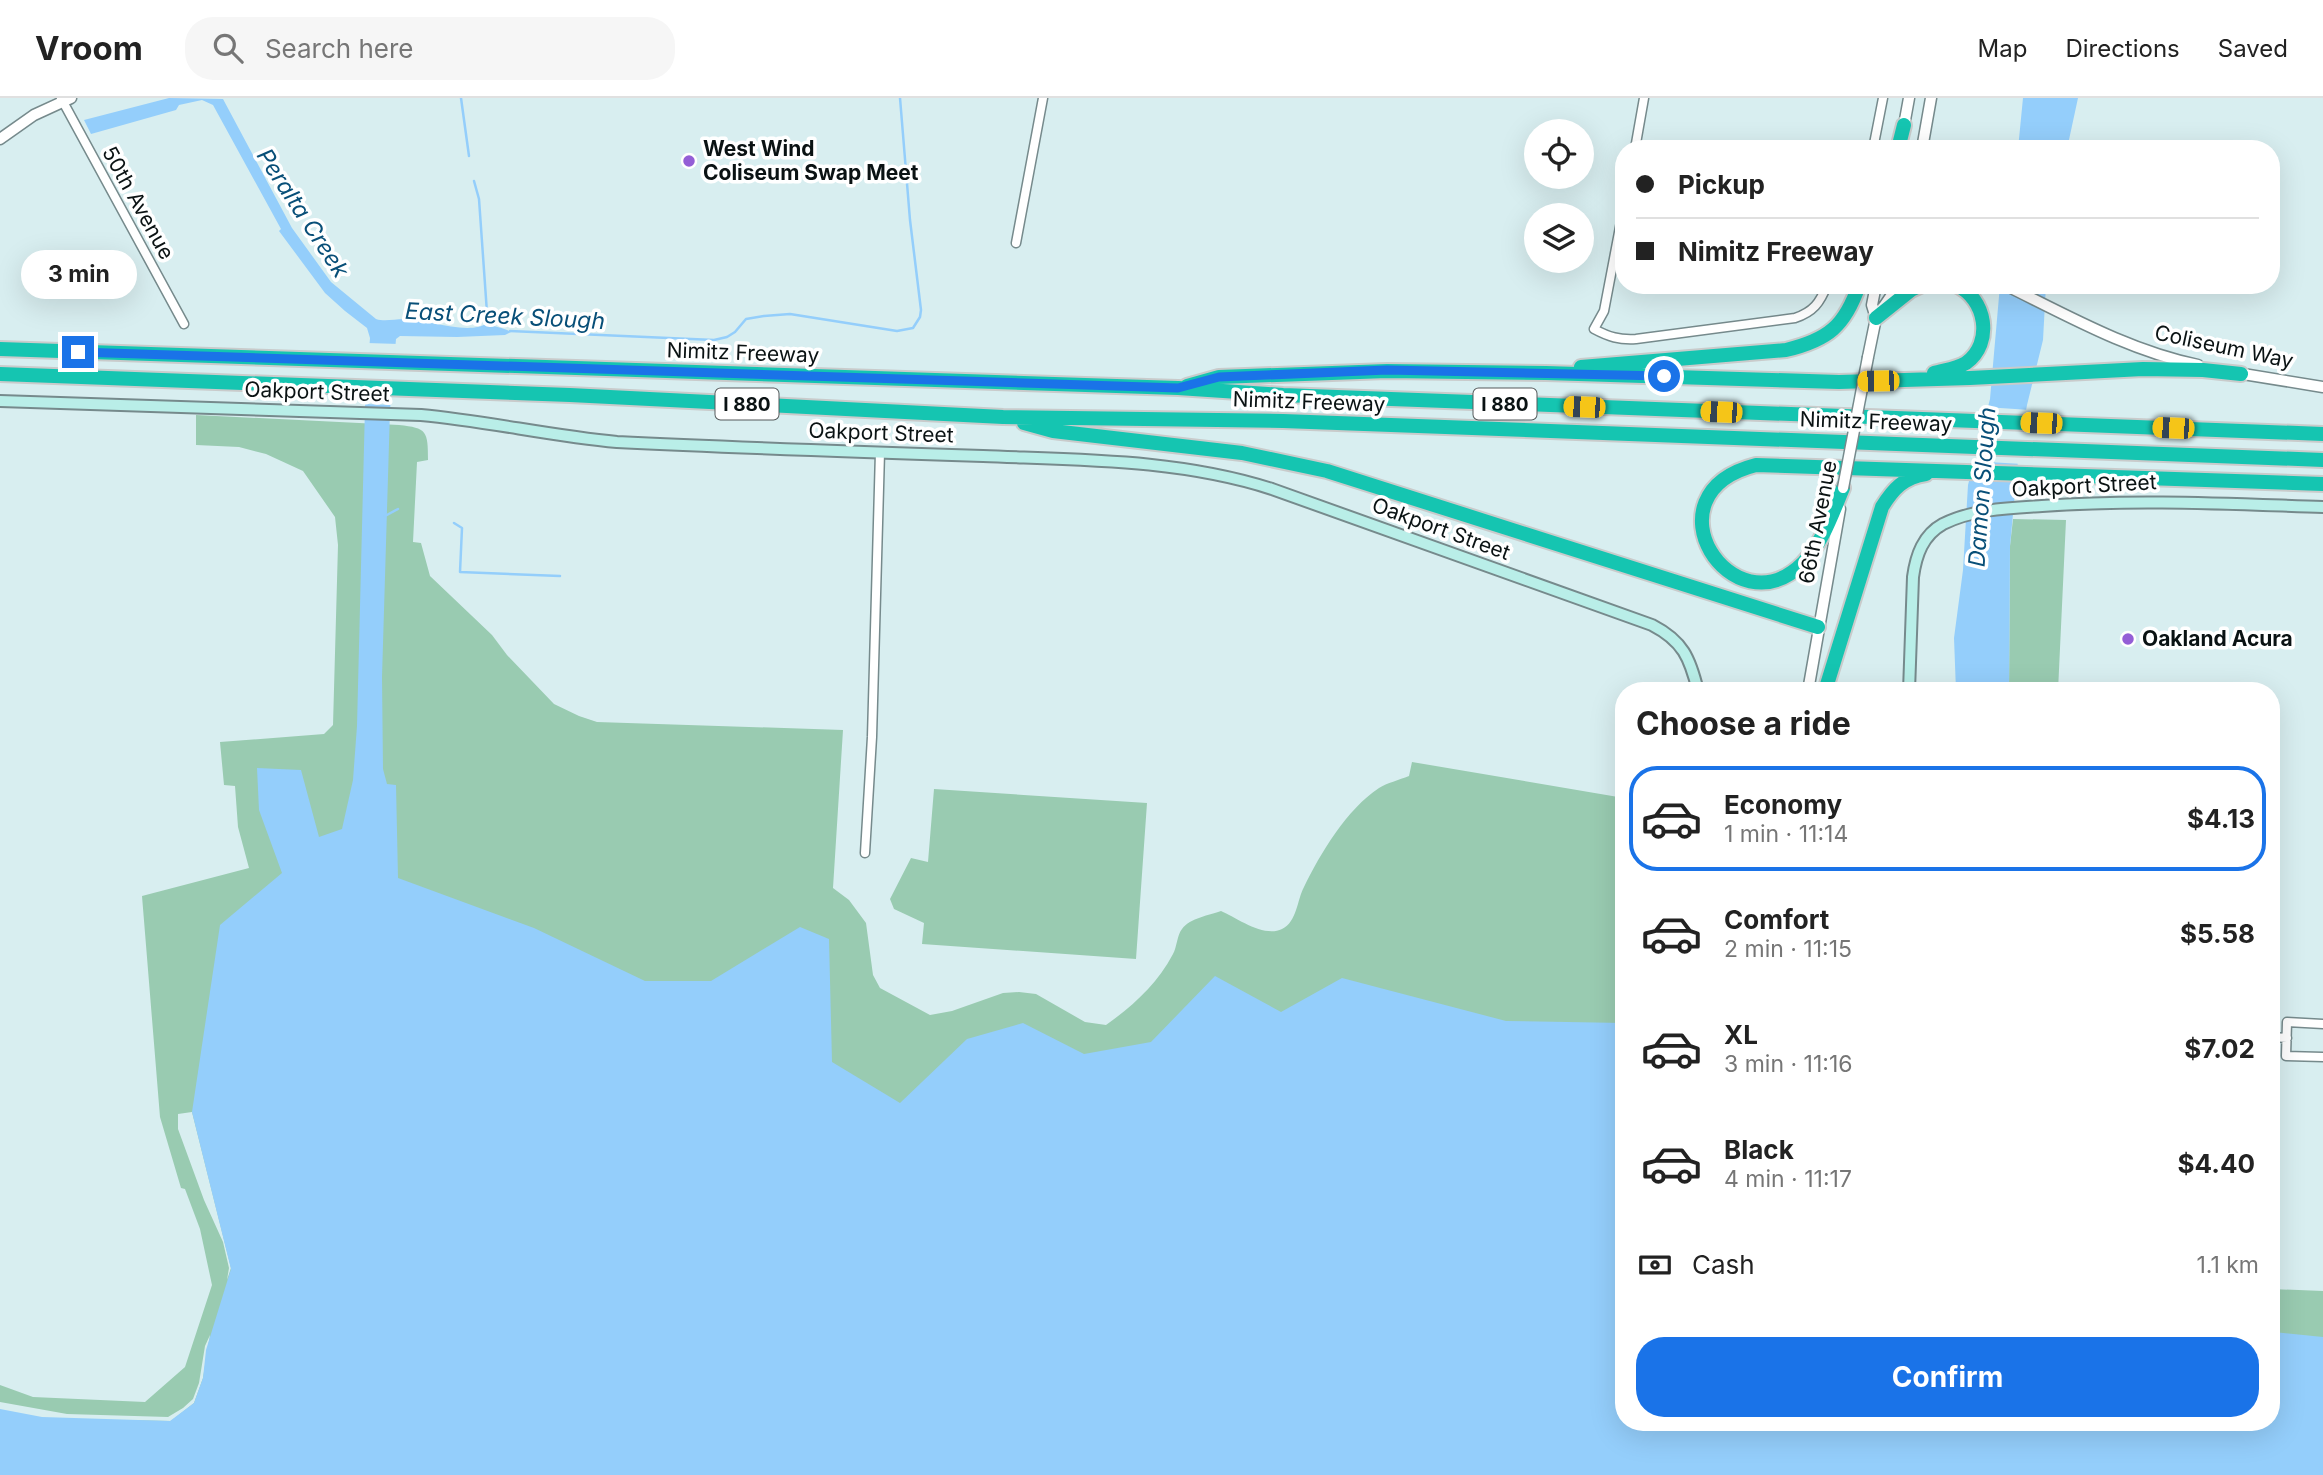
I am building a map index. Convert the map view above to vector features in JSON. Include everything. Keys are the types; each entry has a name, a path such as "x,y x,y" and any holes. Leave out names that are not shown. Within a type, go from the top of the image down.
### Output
{"highway":[{"path":"1901,140 1904,125"},
{"path":"1546,373 1592,365 1786,350 1829,334 1842,321 1856,294"},
{"path":"1877,318 1906,294"},
{"path":"1898,381 1953,368 1966,362 1976,352 1983,337 1984,323 1980,309 1968,294"},
{"name":"Nimitz Freeway","path":"0,349 1178,388 1283,396 2323,434"},
{"path":"1178,388 1219,377 1387,370 1839,382 2163,369 2241,374"},
{"name":"Nimitz Freeway","path":"0,374 569,395 1003,417 1283,421 2323,460"},
{"path":"1003,417 1053,431 1242,453 1327,471 1818,627"},
{"path":"1843,488 1823,536 1803,563 1788,575 1773,581 1743,579 1725,570 1712,557 1703,535 1702,517 1708,498 1718,482 1737,470 1756,465 2323,484"},
{"path":"1828,682 1882,507 1892,492 1916,475 1955,471"}],"main road":[{"name":"Oakport Street","path":"0,401 400,414 459,418 580,439 617,442 1119,462 1207,472 1247,481 1652,625 1678,642 1687,654 1695,682"},
{"name":"Oakport Street","path":"1909,682 1915,559 1931,533 1956,519 1994,510 2024,507 2159,501 2323,508"}],"street":[{"path":"1016,243 1043,98"},
{"path":"1637,140 1644,98"},
{"path":"1875,140 1883,98"},
{"path":"1904,125 1909,98"},
{"path":"1924,140 1931,98"},
{"path":"0,139 65,99"},
{"name":"50th Avenue","path":"65,99 184,324"},
{"path":"1615,253 1604,311 1594,329 1609,337 1623,340 1795,318 1816,307 1822,294"},
{"name":"66th Avenue","path":"1874,294 1872,305 1877,318"},
{"name":"66th Avenue","path":"1809,682 1868,358 1877,318 1891,294"},
{"name":"Coliseum Way","path":"2023,294 2146,351 2194,365 2323,387"},
{"path":"865,853 872,737 880,452"},
{"path":"2323,1024 2287,1022 2286,1056 2323,1057"},
{"path":"2280,1038 2287,1038"}],"green space":[{"path":"196,415 399,425 424,433 428,460 417,462 413,542 421,543 430,576 492,635 507,655 554,704 579,716 597,722 843,730 833,888 849,900 866,923 873,975 880,988 930,1015 952,1011 1003,993 1019,992 1036,994 1085,1022 1106,1025 1135,1002 1152,984 1173,954 1180,932 1190,922 1221,911 1267,931 1287,926 1318,861 1345,820 1379,788 1409,776 1412,762 1615,796 1615,1431 2280,1431 2280,1289 2323,1291 2323,1475 124,1475 123,1420 171,1421 194,1403 203,1378 210,1335 193,1399 168,1417 67,1414 0,1402 0,1385 33,1397 145,1402 185,1367 212,1285 200,1229 185,1189 181,1188 160,1117 142,896 249,868 238,827 235,786 224,785 220,742 324,734 333,725 338,545 335,517 303,471 266,454 239,447 196,445","holes":["192,1112 231,1268 227,1280 229,1268 223,1242 204,1200 178,1129 178,1114"]},
{"path":"2013,519 2066,520 2058,682 2009,682 2010,546"},
{"path":"934,789 1147,803 1136,959 922,944 924,923 894,909 890,899 911,858 928,862"}],"water":[{"path":"169,98 223,99 292,228 331,282 376,319 404,319 470,328 487,323 511,332 505,335 457,337 400,336 396,339 390,410 382,677 383,769 387,784 396,785 398,878 534,928 645,981 711,981 800,927 829,939 832,1062 900,1103 967,1039 1023,1023 1084,1054 1151,1042 1215,976 1281,1012 1342,978 1506,1021 1615,1023 1615,1431 2280,1431 2280,1333 2323,1337 2323,1475 0,1475 0,1409 42,1417 170,1421 194,1403 203,1378 206,1350 231,1269 192,1112 220,925 282,873 259,810 257,768 301,770 319,837 342,829 353,780 357,726 365,407 370,338 367,328 325,293 279,231 281,229 213,105 202,100 179,105 176,110 91,134 84,120"},
{"path":"2023,98 2078,98 2069,140 2019,140"},
{"name":"Damon Slough","path":"1999,294 2046,294 2043,340 2019,450 2010,546 2009,682 1956,682 1954,638 1963,570 1968,485 1990,399"}],"pier":[{"path":"367,343 399,344 394,405 362,404"},
{"path":"1985,407 2030,410 2022,464 1971,461"}],"waterway":[{"path":"461,98 469,156"},
{"name":"East Creek Slough","path":"510,331 714,340 735,332 746,319 790,314 897,331 913,328 921,310 900,98"},
{"path":"474,181 479,199 488,327"},
{"path":"385,516 398,509"},
{"path":"454,523 462,528 460,572 560,576"}],"place":[{"name":"West Wind Coliseum Swap Meet","path":"689,161"},
{"name":"Oakland Acura","path":"2128,639"}],"route":[{"path":"78,352 1178,388 1219,377 1387,370 1664,376"}],"water label":[{"name":"Peralta Creek","path":"303,213"}]}
